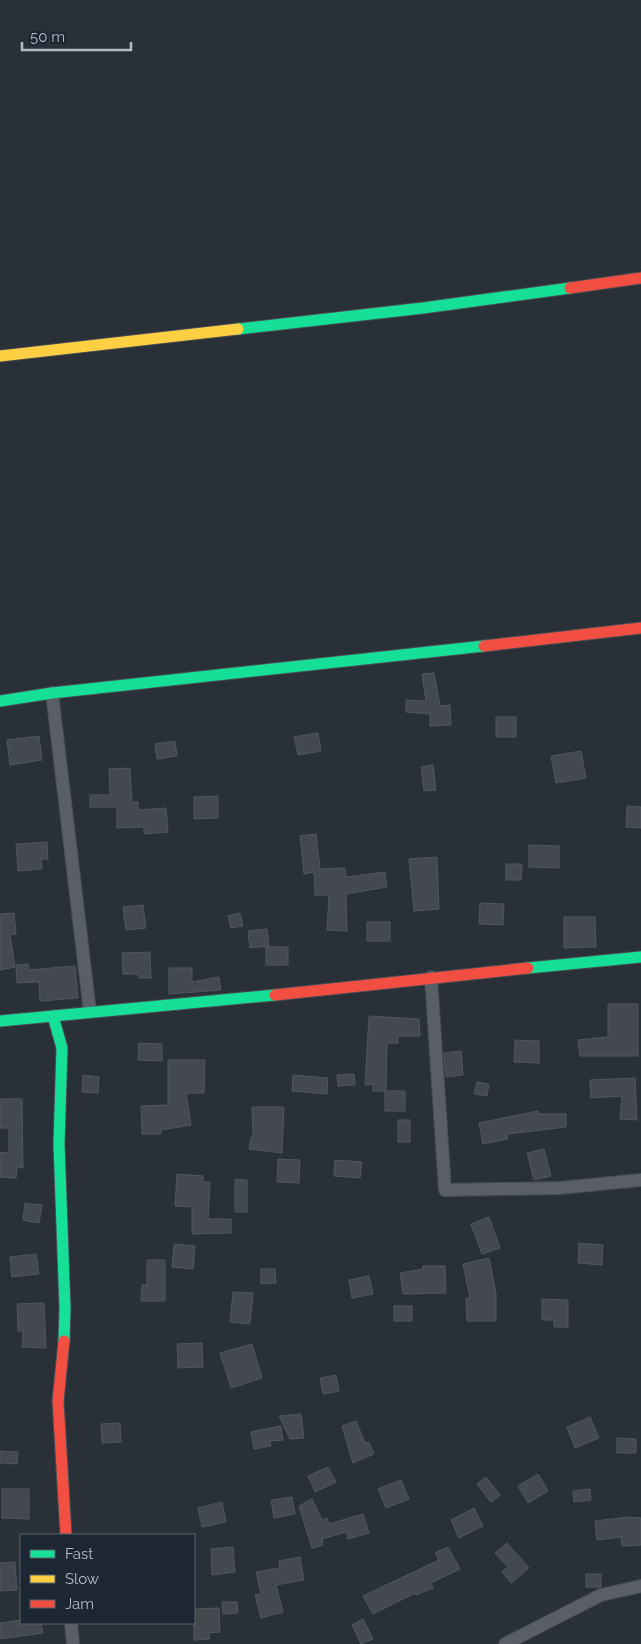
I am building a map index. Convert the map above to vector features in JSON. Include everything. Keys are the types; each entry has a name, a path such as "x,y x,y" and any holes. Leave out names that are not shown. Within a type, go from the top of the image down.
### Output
{"street":[{"path":"0,356 423,308 641,278"},
{"path":"0,701 52,693 641,628"},
{"path":"52,693 90,1012"},
{"path":"0,1021 229,1001 328,988 641,957"},
{"path":"431,978 445,1190 560,1188 641,1180"},
{"path":"54,1016 62,1048 59,1144 65,1308 63,1358 58,1401 66,1534"},
{"path":"505,1644 601,1596 641,1586"},
{"path":"72,1624 73,1644"}],"building":[{"path":"434,673 440,706 450,705 451,725 430,726 430,714 406,712 406,700 426,701 422,674"},
{"path":"496,717 516,717 516,737 496,737"},
{"path":"318,733 321,751 298,755 294,737"},
{"path":"39,736 42,760 10,765 7,740"},
{"path":"175,741 177,756 157,759 155,744"},
{"path":"581,751 586,778 556,783 551,756"},
{"path":"433,765 436,790 424,791 421,767"},
{"path":"130,768 132,802 138,802 138,810 166,808 168,832 144,834 144,827 117,828 117,807 90,807 90,795 110,795 109,769"},
{"path":"218,796 218,818 194,819 194,797"},
{"path":"627,806 641,807 641,828 626,827"},
{"path":"316,834 320,869 345,868 346,877 385,872 387,887 346,894 347,931 327,930 329,895 315,895 314,872 304,874 300,836"},
{"path":"47,842 48,859 41,859 42,869 18,871 16,844"},
{"path":"529,845 559,846 559,868 529,867"},
{"path":"437,857 439,909 414,911 409,859"},
{"path":"506,864 522,864 521,880 506,880"},
{"path":"480,903 504,904 503,925 479,924"},
{"path":"143,905 146,928 126,930 123,907"},
{"path":"14,913 16,934 10,935 15,967 0,970 0,914"},
{"path":"240,913 243,926 231,928 228,916"},
{"path":"564,917 595,917 596,947 564,948"},
{"path":"367,922 390,922 390,941 367,941"},
{"path":"267,929 269,946 250,948 248,931"},
{"path":"266,947 288,947 288,965 266,965"},
{"path":"150,952 151,978 139,978 138,974 123,974 122,953"},
{"path":"28,964 29,970 75,966 78,998 40,1001 39,982 17,983 16,965"},
{"path":"169,968 192,968 192,982 219,977 221,990 169,994"},
{"path":"608,1004 638,1004 638,1056 580,1056 578,1040 608,1037"},
{"path":"369,1016 419,1019 420,1036 398,1036 398,1043 387,1043 386,1091 405,1091 405,1111 385,1111 385,1091 373,1091 373,1084 365,1085"},
{"path":"515,1040 539,1041 539,1063 514,1062"},
{"path":"139,1043 162,1044 162,1061 138,1060"},
{"path":"461,1051 463,1075 446,1077 444,1053"},
{"path":"168,1060 205,1060 204,1093 186,1093 191,1125 161,1130 161,1134 142,1134 141,1106 168,1105"},
{"path":"354,1074 355,1085 338,1086 337,1075"},
{"path":"83,1075 99,1077 98,1093 82,1092"},
{"path":"293,1075 328,1078 327,1094 292,1091"},
{"path":"635,1078 637,1120 620,1119 622,1096 591,1098 590,1080"},
{"path":"477,1082 489,1084 487,1096 474,1094"},
{"path":"0,1099 22,1099 23,1168 17,1167 16,1178 0,1177 0,1152 9,1153 9,1128 0,1128"},
{"path":"252,1107 284,1107 282,1153 249,1149 251,1137 253,1137"},
{"path":"538,1111 538,1114 566,1114 566,1127 507,1134 508,1139 483,1144 479,1123"},
{"path":"398,1120 410,1120 410,1142 398,1142"},
{"path":"544,1149 551,1176 534,1180 527,1153"},
{"path":"278,1159 300,1160 299,1183 277,1182"},
{"path":"335,1160 362,1162 360,1178 334,1176"},
{"path":"177,1174 203,1176 203,1182 210,1182 208,1219 231,1219 231,1233 192,1234 192,1207 175,1206"},
{"path":"235,1179 247,1180 247,1212 235,1212"},
{"path":"25,1203 42,1205 39,1223 23,1220"},
{"path":"489,1217 500,1248 482,1254 471,1224"},
{"path":"579,1243 603,1245 602,1265 578,1263"},
{"path":"174,1244 195,1246 193,1269 172,1267"},
{"path":"36,1254 39,1274 12,1277 10,1257"},
{"path":"489,1258 496,1293 496,1321 467,1321 466,1298 470,1298 463,1264"},
{"path":"147,1260 165,1260 165,1301 141,1301 142,1285 147,1285"},
{"path":"423,1266 445,1266 446,1293 403,1294 400,1273 423,1269"},
{"path":"261,1269 275,1269 276,1283 261,1284"},
{"path":"369,1276 373,1294 352,1298 349,1280"},
{"path":"233,1292 253,1293 250,1324 230,1322"},
{"path":"542,1299 568,1300 568,1327 554,1327 554,1320 542,1320"},
{"path":"44,1303 46,1348 22,1347 23,1331 18,1331 17,1304"},
{"path":"394,1306 412,1306 412,1321 394,1321"},
{"path":"202,1343 203,1367 178,1368 177,1344"},
{"path":"252,1344 262,1378 231,1388 220,1353"},
{"path":"336,1375 339,1391 323,1394 320,1378"},
{"path":"301,1414 304,1438 290,1439 279,1416"},
{"path":"590,1417 599,1438 575,1448 567,1427"},
{"path":"356,1421 365,1443 369,1442 374,1454 353,1463 342,1426"},
{"path":"120,1423 121,1442 102,1443 101,1424"},
{"path":"281,1426 283,1440 270,1441 271,1446 254,1449 251,1432"},
{"path":"617,1438 636,1439 636,1453 617,1453"},
{"path":"0,1451 18,1452 17,1464 0,1463"},
{"path":"328,1467 336,1482 315,1492 308,1476"},
{"path":"538,1474 548,1491 528,1503 518,1486"},
{"path":"486,1477 500,1495 491,1502 477,1484"},
{"path":"401,1480 409,1499 386,1508 378,1489"},
{"path":"2,1489 29,1489 29,1519 2,1518"},
{"path":"590,1489 591,1500 574,1502 573,1491"},
{"path":"292,1497 295,1514 274,1518 271,1500"},
{"path":"312,1499 322,1520 327,1518 329,1524 363,1514 369,1533 348,1539 346,1532 322,1539 323,1545 312,1548 299,1506"},
{"path":"222,1502 226,1522 202,1527 198,1508"},
{"path":"474,1508 483,1526 459,1538 451,1520"},
{"path":"629,1517 641,1518 641,1545 622,1546 621,1537 597,1540 595,1521"},
{"path":"507,1543 529,1568 511,1583 502,1572 508,1567 495,1553"},
{"path":"233,1547 235,1572 212,1575 211,1549"},
{"path":"448,1547 460,1569 431,1583 433,1588 416,1595 415,1593 373,1614 363,1596 439,1560 435,1553"},
{"path":"300,1557 304,1580 276,1585 283,1612 261,1618 255,1595 261,1594 256,1572 280,1568 279,1561"},
{"path":"15,1562 17,1590 0,1591 0,1563"},
{"path":"586,1574 601,1574 601,1587 586,1587"},
{"path":"222,1602 237,1602 238,1613 223,1614"},
{"path":"219,1608 220,1632 209,1633 210,1639 194,1640 195,1609"},
{"path":"363,1619 373,1639 361,1644 352,1625"},
{"path":"20,1620 20,1624 41,1624 43,1633 0,1639 0,1623"}],"traffic: fast":[{"path":"238,329 423,308 570,288"},
{"path":"0,701 52,693 484,646"},
{"path":"528,968 641,957"},
{"path":"0,1021 275,995"},
{"path":"53,1016 62,1048 59,1144 65,1308 64,1341"}],"traffic: slow":[{"path":"0,356 238,329"}],"traffic: jam":[{"path":"570,288 641,278"},
{"path":"484,646 641,628"},
{"path":"275,995 528,968"},
{"path":"64,1341 58,1401 66,1534"}]}
